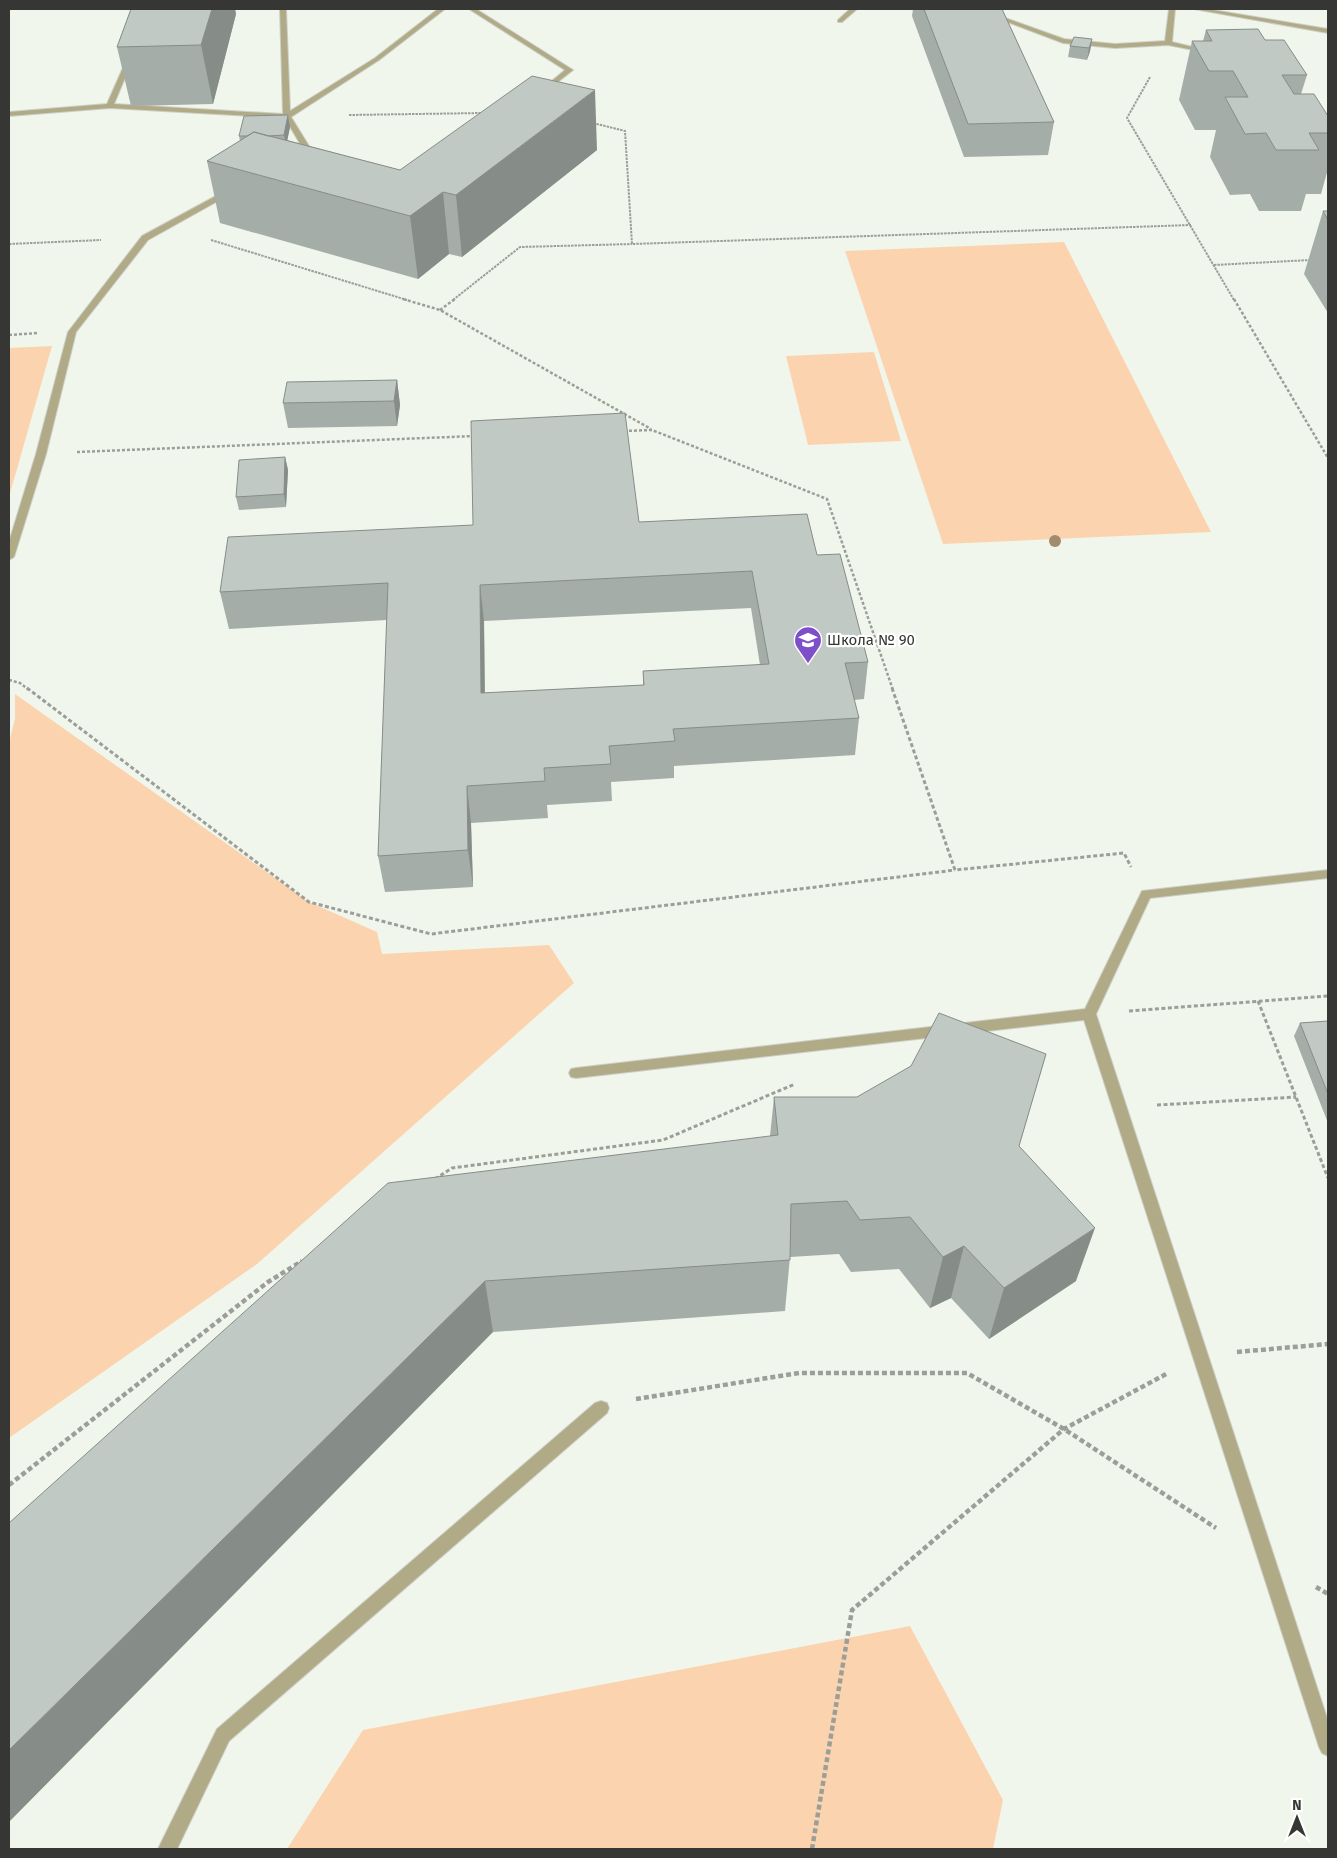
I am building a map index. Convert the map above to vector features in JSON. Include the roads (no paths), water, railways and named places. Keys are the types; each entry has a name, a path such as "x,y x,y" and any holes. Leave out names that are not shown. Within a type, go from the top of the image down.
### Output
{"street":[{"path":"283,9 287,116 317,167"},
{"path":"437,9 442,9"},
{"path":"9,114 110,106 287,116 377,59 442,9"},
{"path":"472,9 570,70 514,112"},
{"path":"840,21 854,9"},
{"path":"1168,43 1172,9"},
{"path":"1197,9 1328,31"},
{"path":"982,12 1063,42 1115,46 1168,43 1212,53"},
{"path":"110,106 133,53"},
{"path":"299,155 307,150"},
{"path":"9,556 41,454 72,332 145,238 239,187"},
{"path":"1328,874 1146,894 1089,1014 1328,1747"},
{"path":"576,1073 1089,1014"},
{"path":"167,1849 223,1736 601,1408"}],"place":[{"name":"Школа № 90","path":"808,664"}]}
